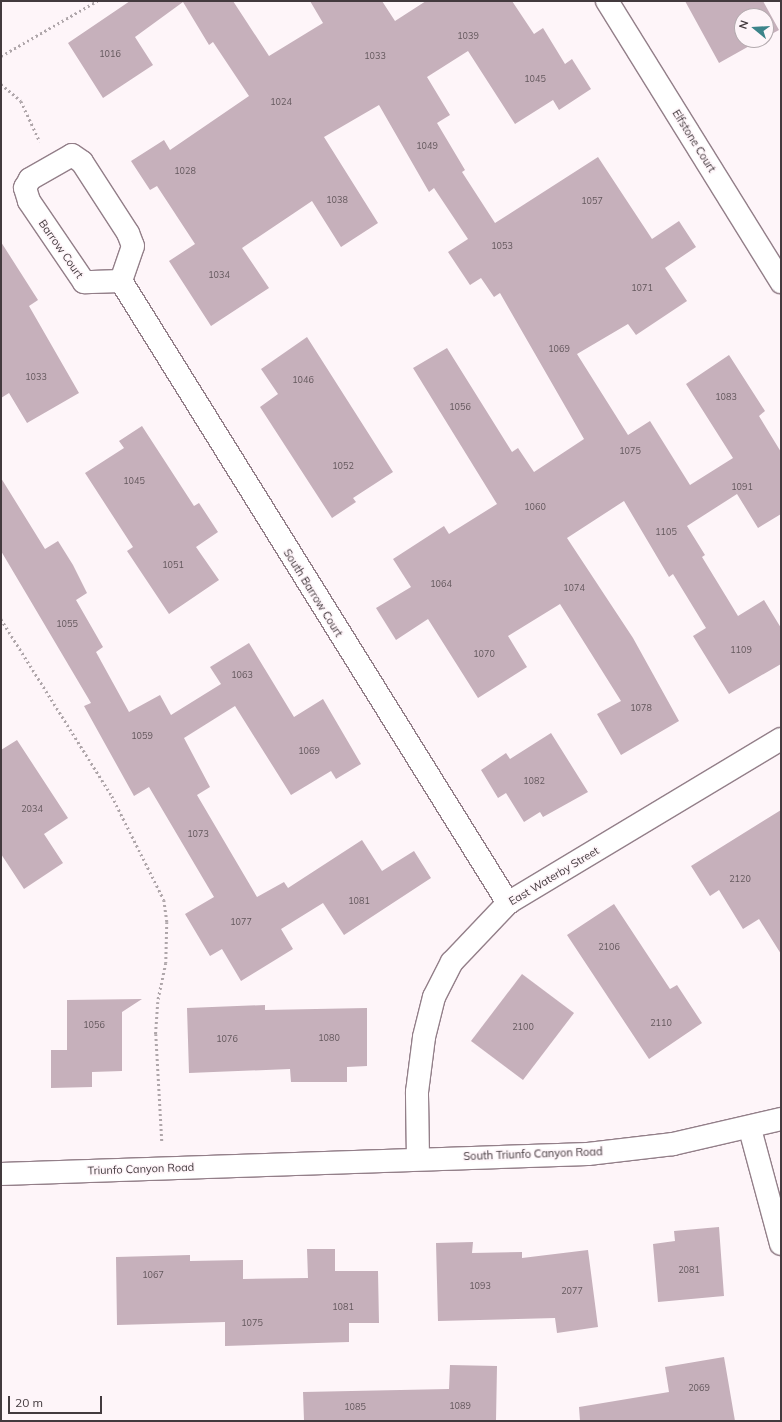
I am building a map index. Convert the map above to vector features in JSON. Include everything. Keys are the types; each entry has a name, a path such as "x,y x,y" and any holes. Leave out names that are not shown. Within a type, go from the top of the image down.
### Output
{"street":[{"name":"Elfstone Court","path":"607,1 781,282"},
{"name":"Barrow Court","path":"72,155 82,162 133,246 121,281 84,282 28,201 25,188 30,179 47,167 72,155"},
{"name":"South Barrow Court","path":"121,281 508,903"},
{"name":"East Waterby Street","path":"418,1159 417,1092 424,1037 434,997 452,962 508,903 781,739"},
{"name":"South Triunfo Canyon Road","path":"282,1164 588,1154 750,1129 781,1119"},
{"path":"750,1129 781,1244"},
{"name":"Triunfo Canyon Road","path":"1,1174 282,1164"}],"path":[{"path":"1,56 97,1"},
{"path":"1,84 21,101 39,138 47,167"},
{"path":"1,618 112,796 164,900 168,922 166,963 158,1002 156,1034 164,1168"}],"building":[{"path":"130,1 233,1 269,56 323,23 310,1 382,1 395,21 426,1 512,1 534,34 543,28 565,64 572,59 591,89 559,110 553,100 515,124 468,51 427,77 450,115 437,123 465,170 462,172 495,223 598,157 652,239 679,221 696,247 665,268 687,301 636,335 628,324 577,354 628,435 650,421 690,485 733,458 686,384 729,355 765,411 759,416 781,452 781,514 758,528 737,494 687,526 705,555 702,557 738,616 764,600 781,628 781,664 729,694 693,636 706,628 673,574 669,577 624,501 567,538 633,638 679,721 621,755 597,714 621,701 560,604 508,636 527,667 478,698 428,619 396,640 376,608 411,587 393,559 444,526 449,534 497,504 413,368 447,348 512,452 518,448 534,472 584,439 500,293 494,297 481,278 470,285 448,252 468,239 434,188 429,192 379,105 324,137 378,223 341,247 312,201 242,248 269,288 211,326 169,261 195,244 157,186 150,190 131,161 164,140 170,150 249,96 213,42 209,45 183,2 135,37 153,65 103,98 68,43"},
{"path":"685,1 763,1 767,8 734,8 734,48 746,48 719,63"},
{"path":"774,21 779,30 774,33"},
{"path":"1,242 38,300 29,306 79,393 27,423 9,393 1,398"},
{"path":"307,337 393,472 353,498 356,502 332,518 260,407 278,394 261,369"},
{"path":"142,426 194,506 199,503 218,532 196,547 219,580 169,614 127,551 133,547 85,473 124,448 119,441"},
{"path":"1,478 45,549 58,541 73,565 87,593 76,600 103,647 96,652 129,712 160,695 171,715 221,684 210,667 249,643 294,717 323,699 361,764 336,779 331,771 291,795 235,706 184,738 210,787 197,795 257,897 284,882 288,888 362,840 382,871 414,851 431,878 344,935 323,903 281,929 293,949 241,981 222,949 210,956 185,914 214,897 149,787 134,796 84,706 91,703 1,551"},
{"path":"551,733 588,792 543,817 540,812 524,822 506,793 498,798 481,770 506,753 510,759"},
{"path":"17,740 68,818 44,834 63,863 24,889 1,854 1,750"},
{"path":"781,810 781,954 759,919 743,929 719,890 710,896 691,866"},
{"path":"614,904 670,989 677,985 702,1023 649,1059 567,935"},
{"path":"522,974 574,1013 523,1080 471,1041"},
{"path":"142,999 122,1012 122,1071 92,1072 92,1087 51,1088 51,1050 67,1050 67,1000"},
{"path":"265,1005 265,1010 367,1008 367,1066 347,1067 347,1082 291,1082 290,1069 189,1073 187,1008"},
{"path":"719,1227 724,1296 658,1302 653,1244 675,1241 674,1231"},
{"path":"473,1242 472,1253 522,1252 522,1258 588,1250 598,1327 557,1333 555,1318 438,1321 436,1243"},
{"path":"307,1249 335,1249 335,1271 378,1271 379,1323 349,1323 349,1342 225,1346 225,1322 117,1325 116,1257 190,1255 190,1261 243,1260 243,1279 308,1278"},
{"path":"724,1357 735,1421 580,1421 579,1407 669,1392 665,1367"},
{"path":"450,1365 497,1366 496,1421 304,1421 303,1392 449,1389"}]}
